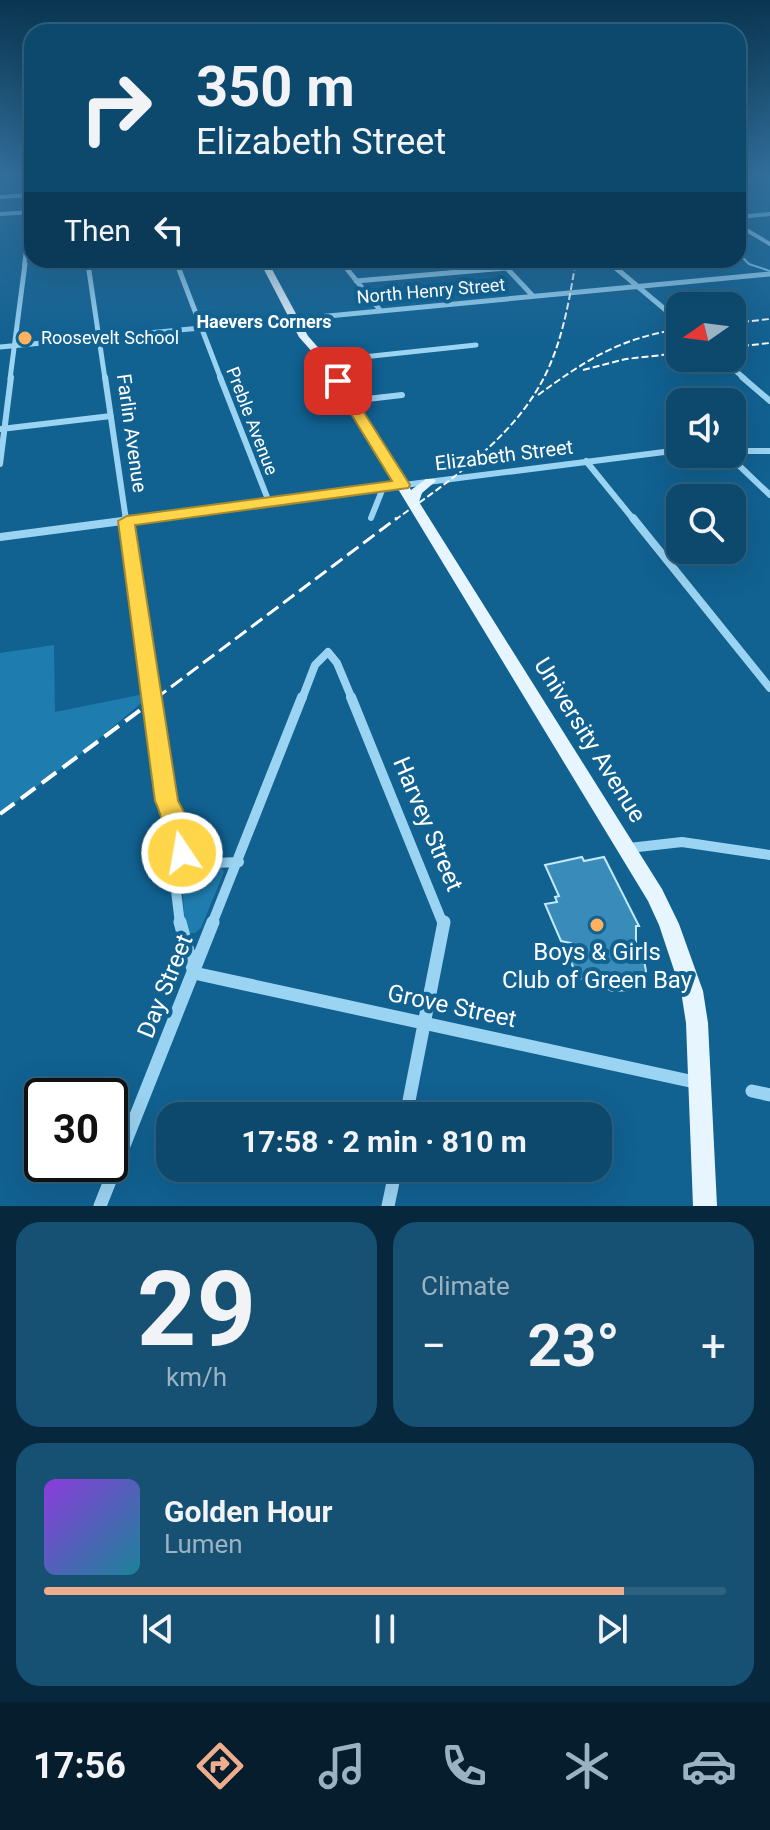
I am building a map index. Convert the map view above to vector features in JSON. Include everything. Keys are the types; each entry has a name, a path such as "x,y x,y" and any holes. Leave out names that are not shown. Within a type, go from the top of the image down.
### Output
{"main road":[{"name":"University Avenue","path":"268,268 280,290 288,295 304,337 312,342 325,361 629,848 669,924 692,991 697,1023 705,1206"},
{"path":"413,502 416,492 430,481"}],"street":[{"path":"750,232 770,244"},
{"path":"0,464 2,429 25,268"},
{"name":"Farlin Avenue","path":"88,268 167,801 181,933 194,973"},
{"name":"Preble Avenue","path":"178,268 269,502"},
{"path":"345,268 380,310"},
{"path":"356,281 506,268 532,295"},
{"path":"616,268 666,310"},
{"name":"North Henry Street","path":"0,347 770,274"},
{"path":"325,361 476,345"},
{"path":"737,372 770,401"},
{"path":"350,401 402,395"},
{"path":"2,429 111,416"},
{"path":"746,452 770,451"},
{"name":"Elizabeth Street","path":"0,537 666,452"},
{"path":"586,461 770,688"},
{"path":"745,468 770,495"},
{"path":"371,518 383,488"},
{"name":"Day Street","path":"100,1206 315,665 328,652"},
{"name":"Harvey Street","path":"328,652 337,663 444,920 409,1102"},
{"name":"Farlin Avenue","path":"167,801 175,816 182,853 190,864"},
{"path":"629,848 659,841 677,841 770,855"},
{"path":"172,869 190,864 239,862"},
{"name":"Grove Street","path":"194,973 700,1083"},
{"path":"752,1091 770,1095"},
{"path":"388,1206 393,1182"}],"shaded area":[{"path":"54,645 55,712 144,694 145,700 82,753 0,814 0,653"},
{"path":"221,867 224,872 201,928 195,933 188,933 185,928 182,881 197,868"}],"building":[{"name":"Boys & Girls Club of Green Bay","path":"582,857 584,861 604,857 639,926 636,926 636,945 643,955 646,971 639,985 630,990 612,991 598,984 598,981 578,978 570,960 571,943 561,941 545,904 557,902 555,897 559,896 545,865"}],"waterway":[{"path":"746,261 770,271"}],"railway":[{"path":"395,520 461,471 503,434 521,413 549,367 559,341 575,268"},
{"path":"746,322 770,319"},
{"path":"538,395 604,352 666,332"},
{"path":"746,346 770,343"},
{"path":"583,370 626,359 666,355"},
{"path":"155,699 397,518"},
{"path":"0,814 158,697"}],"place":[{"name":"Roosevelt School","path":"25,338"},
{"name":"Boys & Girls Club of Green Bay","path":"597,925"}],"district":[{"name":"Haevers Corners","path":"264,322"}],"route":[{"path":"182,853 175,816 167,801 127,521 402,485 338,381"}]}
